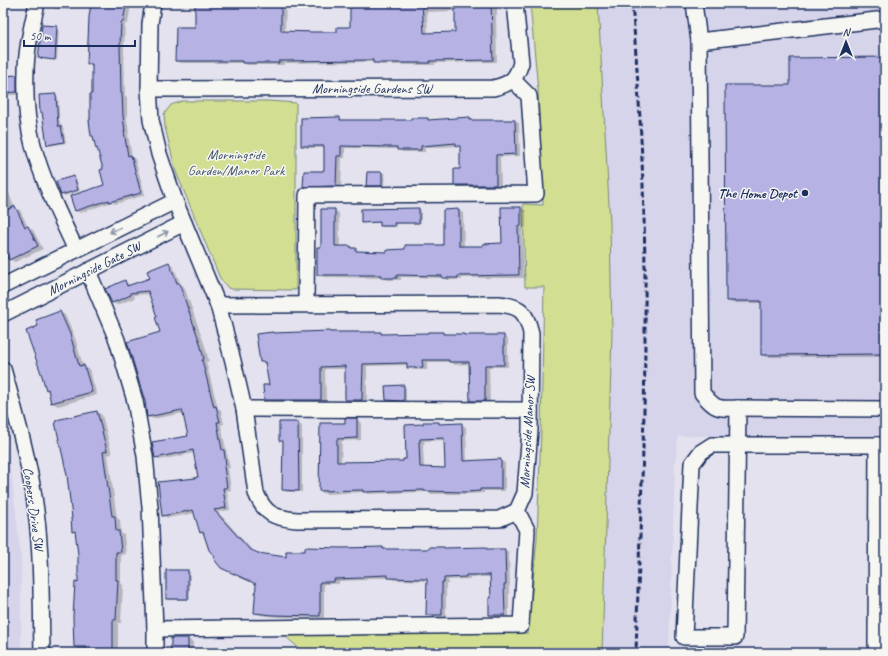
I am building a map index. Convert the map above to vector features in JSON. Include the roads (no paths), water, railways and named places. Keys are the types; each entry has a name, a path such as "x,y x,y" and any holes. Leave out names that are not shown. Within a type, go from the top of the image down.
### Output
{"street":[{"path":"37,3 29,40 26,72 27,108 33,145 51,196 76,250"},
{"path":"153,3 150,24 149,89 151,120 159,154 175,201 218,305 244,409 256,493 261,505 270,514 282,519 297,520 500,519 517,511 527,530 521,625 155,629"},
{"path":"306,304 307,196 536,194 529,96 513,80 521,63 515,3"},
{"path":"694,3 699,41 702,392 711,403 722,409 885,409"},
{"path":"699,41 885,19"},
{"name":"Morningside Gardens SW","path":"149,89 493,88 504,86 513,80"},
{"name":"Morningside Gate SW","path":"3,286 175,201"},
{"name":"Morningside Gate SW","path":"3,314 184,223"},
{"path":"88,271 117,340 135,401 145,456 150,507 155,653"},
{"name":"Morningside Manor SW","path":"218,305 499,304 512,305 522,310 528,321 531,333 530,430 525,493 517,511"},
{"name":"Coopers Drive SW","path":"3,369 9,415 23,440 36,509 40,554 42,653"},
{"path":"738,408 738,445 734,637 684,637 692,464 701,452 712,445 738,445 881,445 880,614 876,645 885,645"},
{"path":"244,409 530,410"}],"railway":[{"path":"632,3 638,85 645,247 645,370 636,653"}],"place":[{"name":"The Home Depot","path":"805,193"}],"park label":[{"name":"Morningside Garden/Manor Park","path":"236,162"}]}
